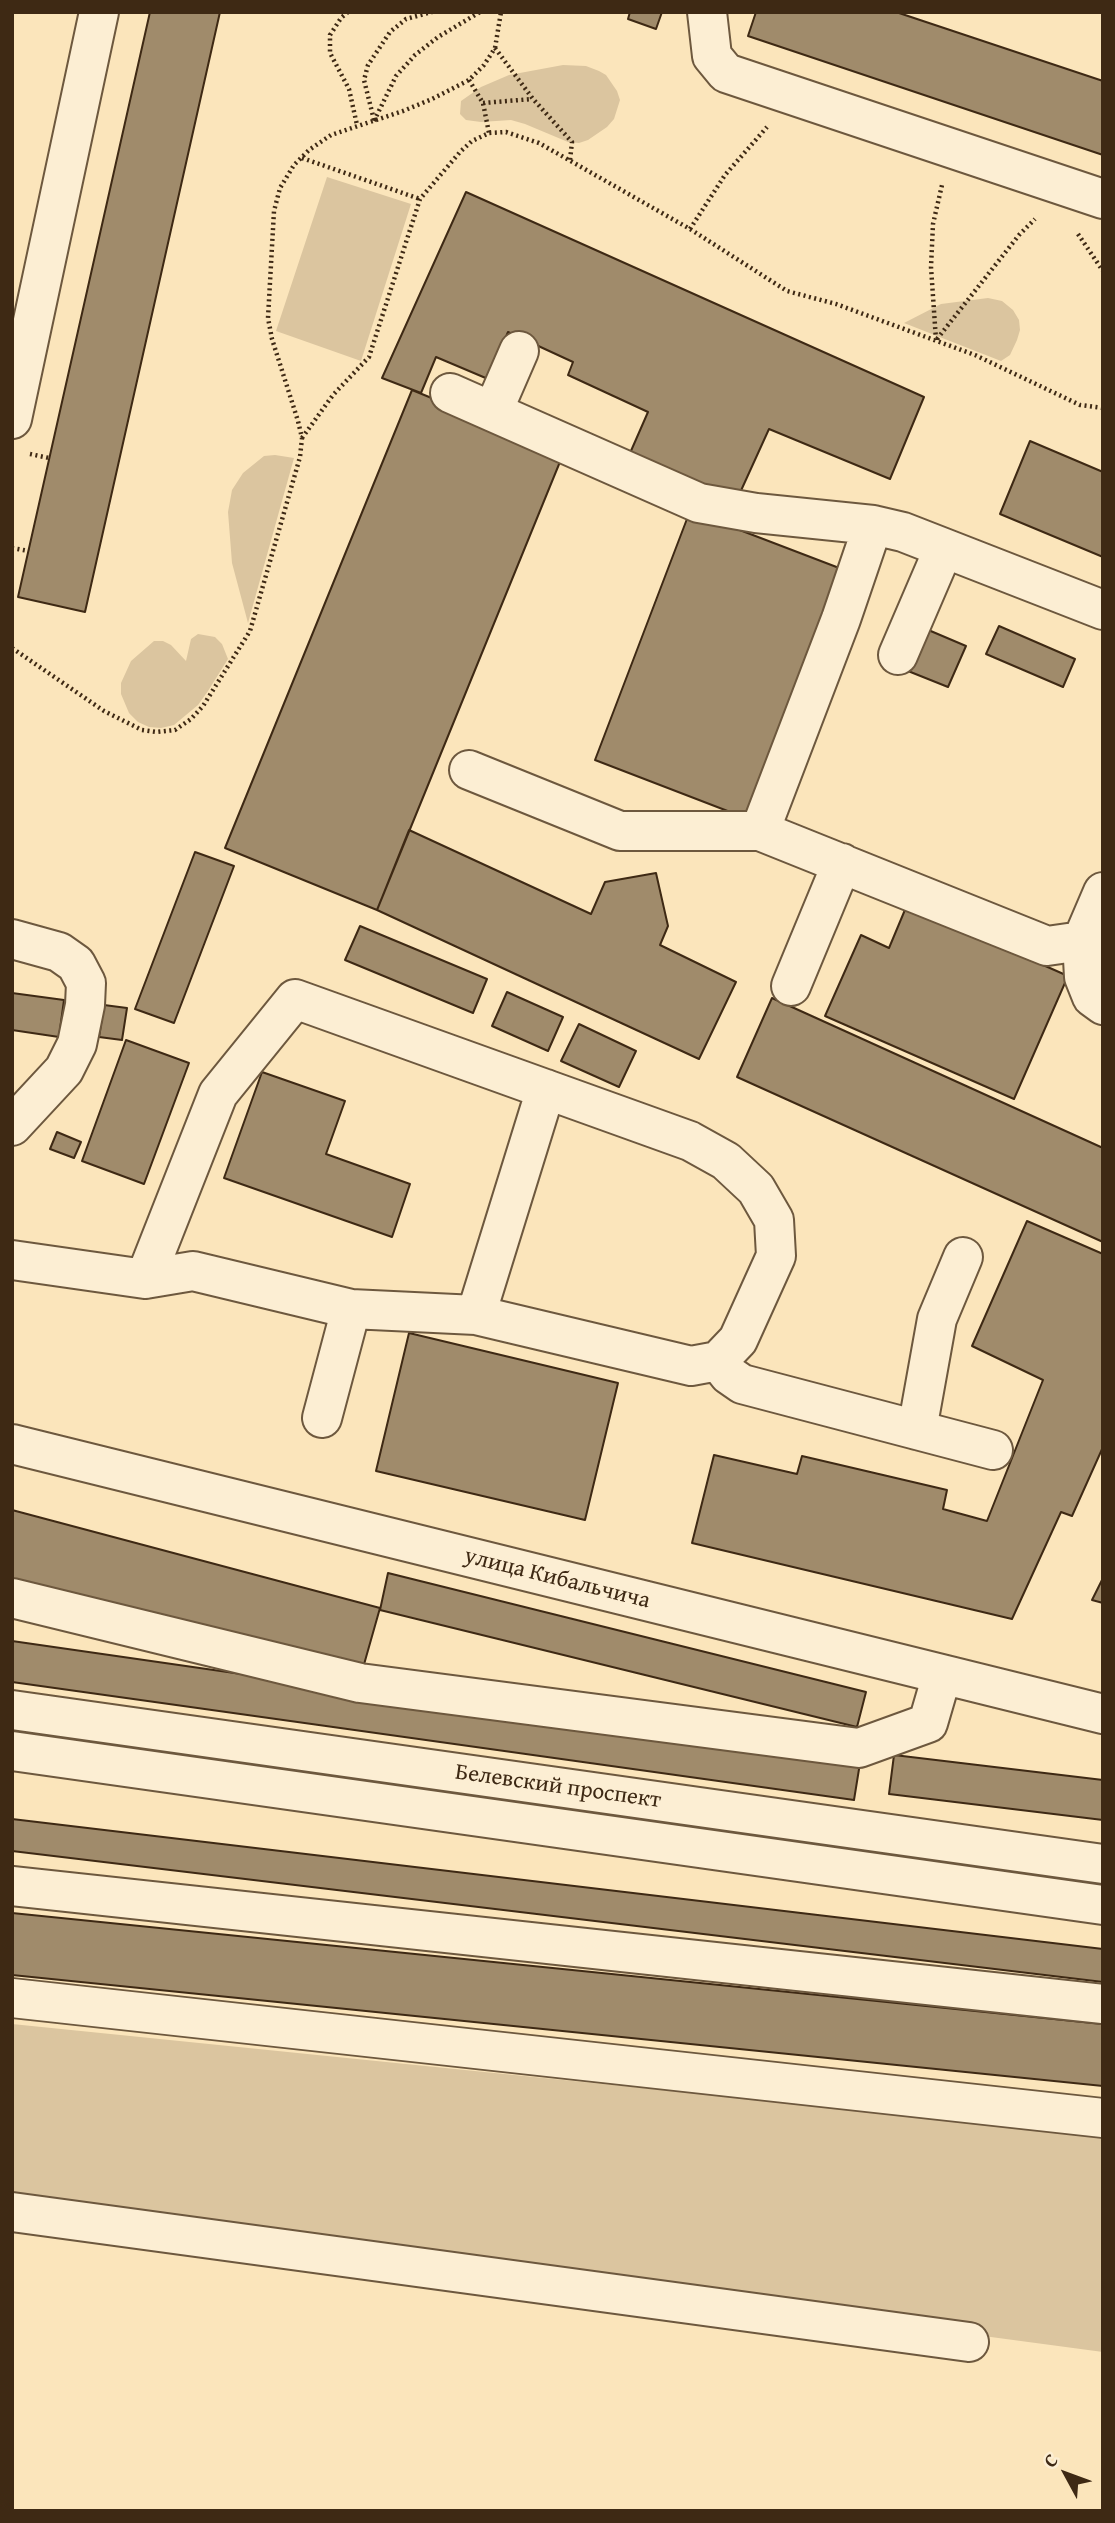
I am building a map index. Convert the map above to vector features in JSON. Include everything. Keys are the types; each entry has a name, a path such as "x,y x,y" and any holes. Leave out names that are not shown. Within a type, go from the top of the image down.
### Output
{"street":[{"path":"12,419 20,343 99,12"},
{"path":"707,12 712,56 726,73 1103,199"},
{"path":"493,411 519,351"},
{"path":"450,393 699,503 756,513 873,524 903,532 1103,610"},
{"path":"760,831 841,619 873,524"},
{"path":"898,655 944,548"},
{"path":"469,770 620,831 760,831 1047,946 1082,941"},
{"path":"791,986 842,863"},
{"path":"1103,892 1082,941 1084,977 1092,997 1103,1005"},
{"path":"12,939 60,953 76,964 86,983 85,1005 77,1044 64,1070 12,1126"},
{"path":"12,1260 145,1279 193,1271 351,1309 476,1315 691,1366 718,1361 738,1340 776,1255 774,1220 756,1189 726,1161 690,1141 295,999 218,1094 145,1279"},
{"path":"476,1315 546,1089"},
{"path":"917,1430 937,1320 963,1257"},
{"path":"322,1418 351,1309"},
{"path":"718,1361 729,1375 742,1384 993,1450"},
{"name":"улица Кибальчича","path":"12,1444 1103,1714"},
{"path":"12,1598 360,1683 859,1748 928,1723 942,1675"},
{"name":"Белевский проспект","path":"12,1710 1103,1864"},
{"name":"Белевский проспект","path":"12,1751 1103,1905"},
{"path":"12,1886 1103,2004"},
{"path":"12,1998 1103,2118"},
{"path":"12,2212 969,2342"}],"path":[{"path":"348,12 330,36 330,54 349,89 357,125"},
{"path":"374,121 364,80 368,65 390,32 406,19 432,12"},
{"path":"374,121 396,76 415,55 438,37 480,12"},
{"path":"12,648 104,712 123,722 156,732 175,730 203,706 250,631 300,457 302,438 271,339 268,318 274,211 281,187 294,165 331,135 432,99 469,80 484,65 495,48 500,12"},
{"path":"495,48 533,99 572,142 570,160"},
{"path":"469,80 483,103 489,133"},
{"path":"690,229 724,174 783,108 785,93"},
{"path":"483,103 533,99"},
{"path":"302,438 333,395 369,357 420,199 472,141 489,133 506,132 570,160 690,229 787,291 836,304 936,340 975,355 1080,405 1103,408"},
{"path":"936,340 932,267 933,224 950,148"},
{"path":"302,158 420,199"},
{"path":"936,340 1037,216"},
{"path":"12,548 29,551"}],"shaded area":[{"path":"563,65 586,66 606,75 620,100 614,119 588,140 568,142 511,120 481,122 466,120 460,114 461,101 481,87 509,75"},
{"path":"327,177 411,204 361,361 276,331"},
{"path":"988,298 1002,301 1013,310 1019,320 1017,340 1010,355 1001,361 904,323 941,304"},
{"path":"264,456 294,458 248,623 232,563 228,512 232,490 243,473"},
{"path":"198,634 215,637 222,644 228,659 208,691 198,705 174,725 149,727 138,722 129,713 121,694 121,683 131,661 154,641 163,641 171,645 186,661 191,639"},
{"path":"12,2024 1103,2137 1103,2352 12,2206"}],"building":[{"path":"150,12 220,12 85,612 18,597"},
{"path":"630,12 662,12 656,29 628,19"},
{"path":"756,12 896,12 1103,81 1103,155 748,36"},
{"path":"466,192 924,397 890,479 769,429 734,506 627,460 648,412 568,375 573,362 508,332 488,379 436,357 421,393 382,378"},
{"path":"412,390 564,452 377,910 225,848"},
{"path":"1030,441 1103,472 1103,557 1000,514"},
{"path":"690,511 847,571 751,820 595,760"},
{"path":"999,626 1075,659 1063,687 986,654"},
{"path":"926,629 966,646 948,687 908,671"},
{"path":"409,830 591,914 605,882 656,873 668,926 660,945 736,982 699,1059 377,910"},
{"path":"195,852 234,866 174,1023 135,1009"},
{"path":"907,905 1068,976 1014,1099 825,1016 861,935 889,948"},
{"path":"360,926 487,979 473,1013 345,960"},
{"path":"507,992 563,1017 548,1051 492,1026"},
{"path":"12,993 64,1000 59,1037 12,1030"},
{"path":"772,998 1103,1148 1103,1242 737,1077"},
{"path":"104,1005 127,1008 122,1040 99,1037"},
{"path":"579,1024 636,1051 619,1087 561,1061"},
{"path":"126,1040 189,1063 144,1184 82,1161"},
{"path":"262,1072 345,1101 326,1154 410,1184 392,1237 224,1178"},
{"path":"57,1132 81,1142 74,1158 50,1149"},
{"path":"1027,1221 1103,1254 1103,1447 1072,1516 1061,1512 1012,1619 692,1543 714,1455 797,1474 802,1456 947,1490 943,1509 987,1521 1043,1380 972,1346"},
{"path":"409,1333 618,1383 585,1520 376,1471"},
{"path":"12,1510 380,1608 361,1675 12,1582"},
{"path":"388,1573 866,1692 857,1727 380,1610"},
{"path":"1103,1578 1103,1603 1092,1600"},
{"path":"12,1641 860,1763 854,1800 12,1682"},
{"path":"894,1755 1103,1780 1103,1820 889,1794"},
{"path":"12,1819 1103,1949 1103,1982 12,1851"},
{"path":"12,1913 1103,2024 1103,2086 12,1975"}]}
